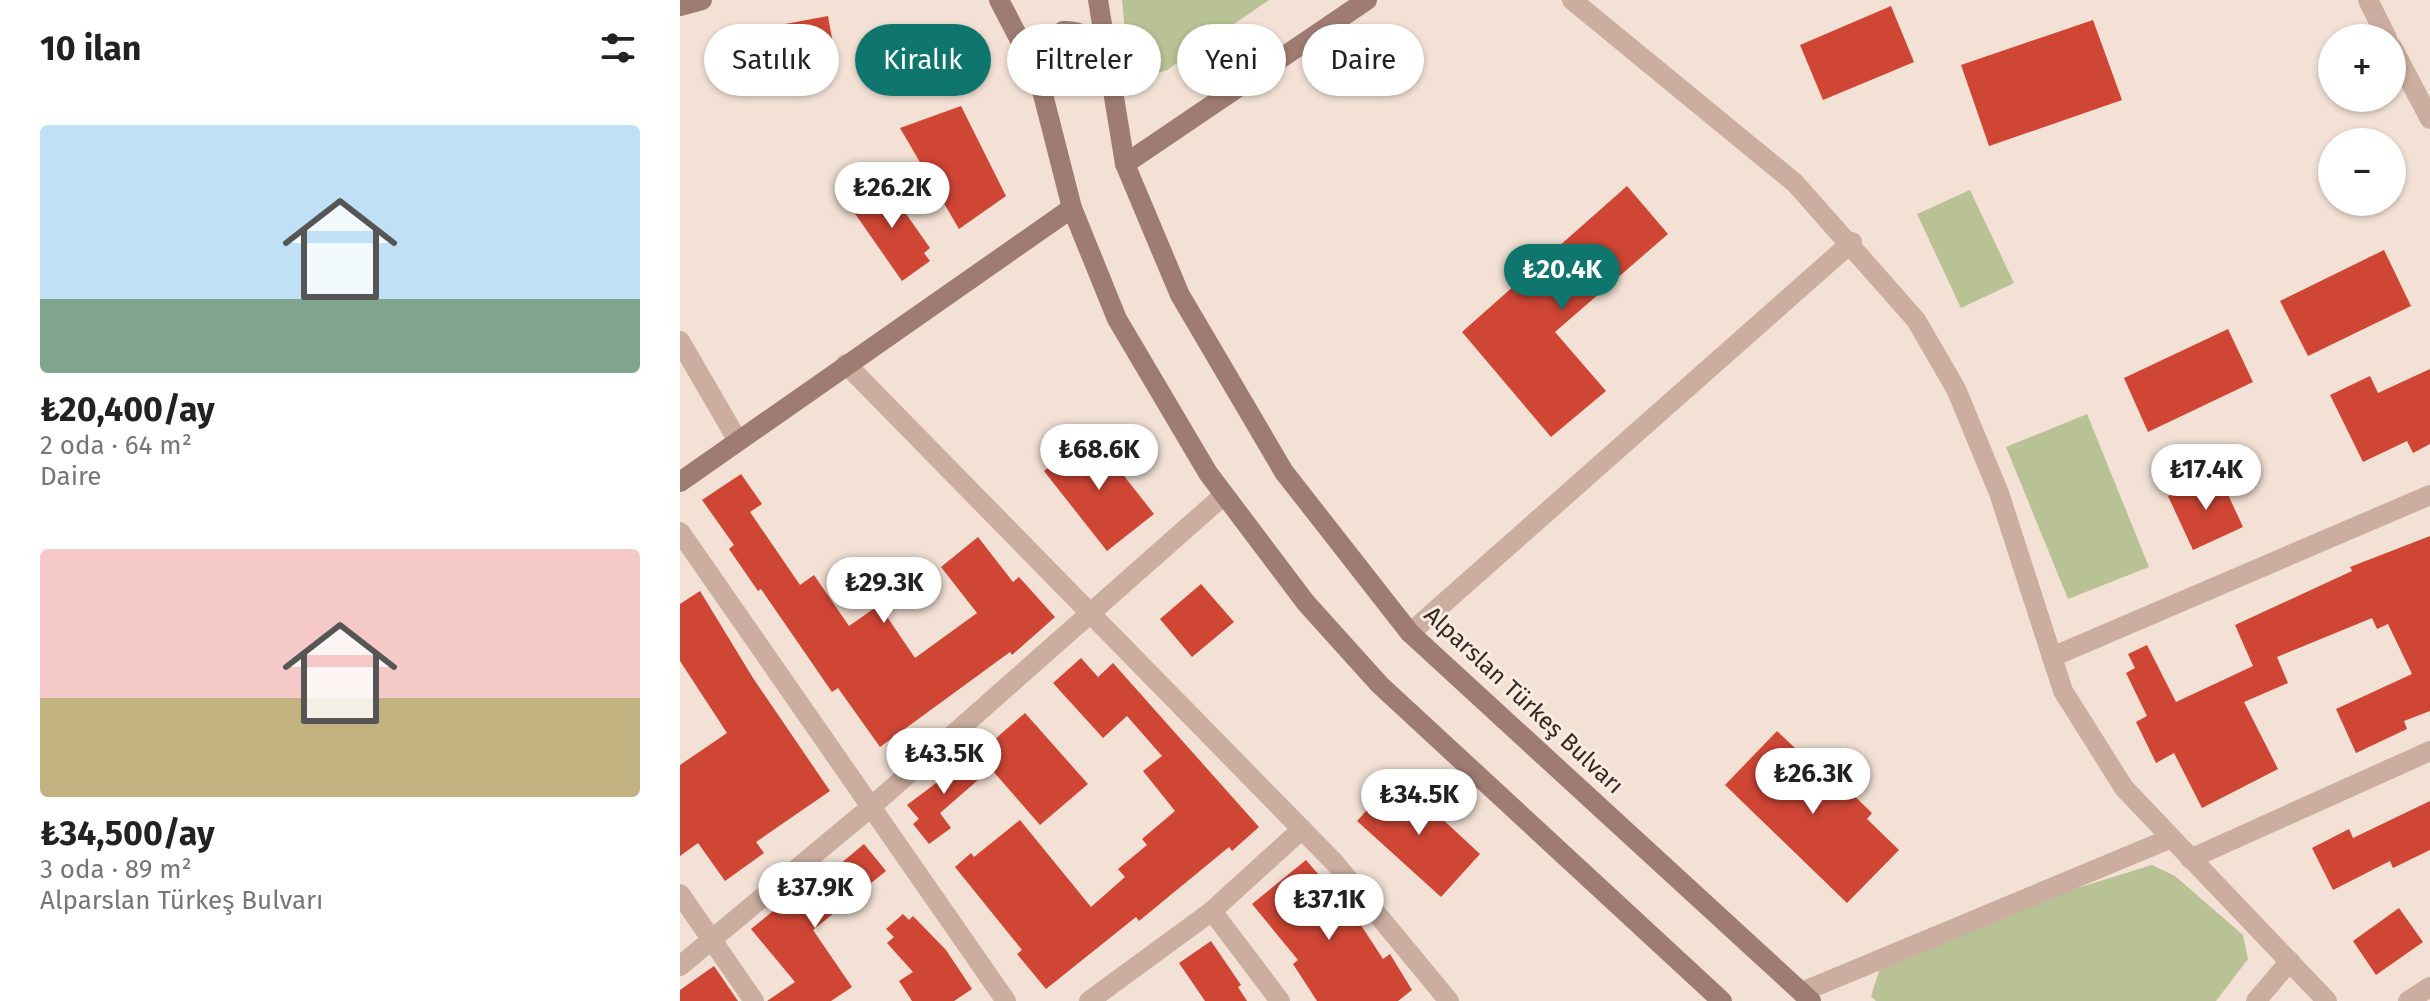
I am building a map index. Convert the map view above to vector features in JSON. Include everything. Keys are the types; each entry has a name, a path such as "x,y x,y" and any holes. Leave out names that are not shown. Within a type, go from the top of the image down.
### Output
{"main road":[{"path":"680,6 702,0"},
{"path":"999,0 1011,24"},
{"name":"Alparslan Türkeş Bulvarı","path":"1098,0 1102,24"},
{"path":"1125,164 1367,0"},
{"path":"1043,96 1072,208 1117,319 1224,495 1306,603 1380,685 1722,1001"},
{"name":"Alparslan Türkeş Bulvarı","path":"1114,96 1125,164 1180,295 1284,472 1410,633 1806,997"},
{"path":"680,482 1072,208"}],"street":[{"path":"1572,0 1795,183 1852,242 1916,320 1956,389 1999,493 2063,691 2124,788 2169,839 2327,1001"},
{"path":"2368,0 2380,24"},
{"path":"2406,64 2421,82 2430,119"},
{"path":"1410,633 1852,242"},
{"path":"680,341 738,441"},
{"path":"846,364 1092,611 1334,862 1449,1001"},
{"path":"680,966 871,807 1224,495"},
{"path":"2052,657 2430,495"},
{"path":"680,532 1006,1001"},
{"path":"2190,859 2430,751"},
{"path":"1089,1001 1212,911 1302,829"},
{"path":"1806,997 2169,839"},
{"path":"680,894 754,1001"},
{"path":"1212,911 1280,1001"},
{"path":"2256,1001 2290,961"},
{"path":"2408,1001 2430,987"}],"green space":[{"path":"1122,0 1269,0 1234,24 1177,24 1177,63 1161,72 1161,24 1124,24"},
{"path":"1970,190 2014,283 1961,308 1917,214"},
{"path":"2087,414 2149,567 2068,599 2006,447"},
{"path":"2152,865 2175,876 2243,935 2248,959 2216,1001 1876,1001 1871,996 1883,959 1908,940"}],"building":[{"path":"1891,6 1914,62 1823,100 1800,45"},
{"path":"828,16 829,24 785,24"},
{"path":"2093,20 2122,100 1989,146 1961,65"},
{"path":"961,106 1006,196 959,229 900,128"},
{"path":"883,181 930,248 924,253 930,261 902,281 849,205"},
{"path":"1627,186 1668,234 1555,332 1606,391 1551,437 1462,332"},
{"path":"2384,250 2411,306 2308,356 2280,301"},
{"path":"2228,329 2253,382 2148,432 2124,378"},
{"path":"2430,369 2430,444 2413,453 2407,441 2363,462 2330,395 2370,376 2378,393"},
{"path":"1091,434 1154,514 1107,551 1044,471"},
{"path":"2218,473 2243,527 2193,550 2168,496"},
{"path":"741,474 762,504 750,512 800,585 814,575 849,626 879,605 915,658 977,613 941,567 978,537 1013,582 1019,577 1055,617 1012,655 1010,652 880,747 838,688 832,692 761,589 758,591 729,549 734,545 702,500"},
{"path":"2430,536 2430,711 2404,721 2407,729 2356,753 2336,709 2412,674 2388,624 2377,629 2372,618 2277,657 2288,683 2244,702 2278,769 2202,808 2174,753 2156,763 2136,722 2147,716 2126,673 2135,668 2128,654 2147,645 2176,702 2253,666 2235,625 2352,571 2350,567"},
{"path":"1201,584 1234,622 1192,657 1160,619"},
{"path":"700,591 753,678 830,791 756,842 764,853 725,881 698,843 680,856 680,765 727,733 680,661 680,604"},
{"path":"1081,658 1098,677 1113,663 1259,827 1232,851 1229,847 1139,921 1136,917 1046,989 1017,954 1022,950 955,867 971,853 974,857 1020,820 1091,907 1125,877 1118,869 1147,845 1142,839 1175,811 1143,771 1162,756 1127,716 1103,738 1053,683"},
{"path":"1025,713 1088,784 1040,825 978,754"},
{"path":"1777,731 1812,764 1817,760 1872,813 1867,819 1899,850 1847,903 1725,785"},
{"path":"963,749 985,774 940,813 951,828 929,844 913,824 919,819 907,805 948,774 942,767"},
{"path":"1397,777 1480,854 1441,897 1357,821"},
{"path":"2430,801 2430,850 2393,868 2390,861 2333,890 2312,848 2349,829 2353,838"},
{"path":"864,844 886,871 813,930 852,987 831,1001 767,1001 795,982 751,929 805,885 809,890"},
{"path":"1306,860 1357,919 1383,959 1390,954 1412,990 1398,1001 1317,1001 1293,964 1298,960 1252,904"},
{"path":"2399,908 2423,942 2376,975 2353,941"},
{"path":"903,914 909,920 913,916 946,950 972,989 954,1001 912,1001 899,981 913,972 887,943 894,937 886,929"},
{"path":"1211,941 1241,985 1238,987 1247,1001 1205,1001 1179,963"},
{"path":"714,966 738,1001 680,1001 680,990"}]}
